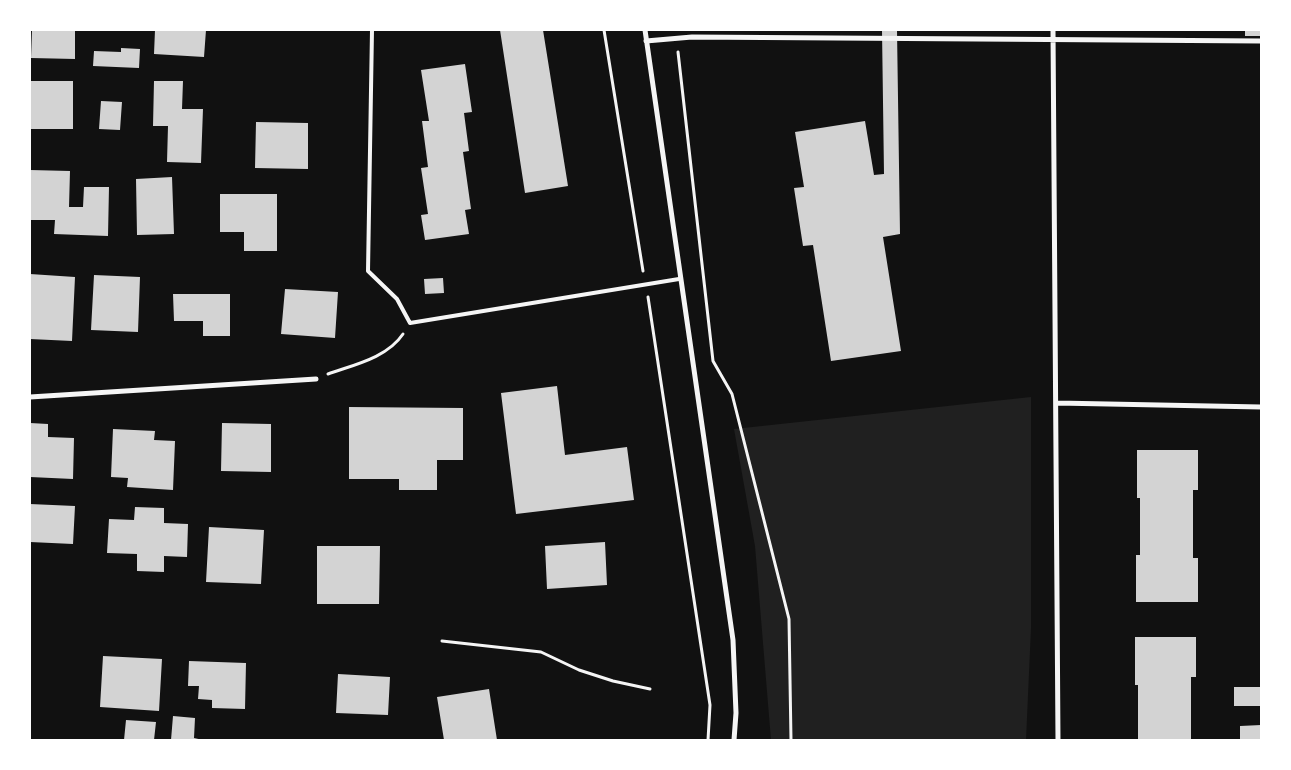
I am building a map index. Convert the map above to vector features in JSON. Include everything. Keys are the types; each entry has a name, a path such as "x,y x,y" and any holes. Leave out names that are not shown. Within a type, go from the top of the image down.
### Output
{"street":[{"path":"645,30 733,640 736,713 734,740"},
{"path":"1053,30 1058,740"},
{"path":"646,41 676,38 1261,41"},
{"path":"30,397 316,379"},
{"path":"1057,403 1261,407"}],"lane":[{"path":"372,30 368,271 397,299 410,323 680,279"}],"path":[{"path":"604,30 646,285 710,705 708,740"},
{"path":"676,38 713,361 732,394 789,619 791,740"},
{"path":"316,379 371,359 398,341 410,323"},
{"path":"442,642 541,652 579,670 613,681 650,689"}],"shaded area":[{"path":"1031,397 1031,628 1026,740 771,740 755,546 734,429"}],"building":[{"path":"32,30 75,30 75,59 31,58"},
{"path":"155,30 206,30 204,57 154,54"},
{"path":"500,30 543,30 568,186 525,193"},
{"path":"882,30 897,30 900,234 883,237 901,351 831,361 813,245 803,246 794,188 804,187 795,132 865,121 874,175 884,174"},
{"path":"1245,30 1261,30 1261,36 1245,36"},
{"path":"121,48 140,49 139,68 93,66 94,51 121,52"},
{"path":"465,64 472,112 464,113 469,151 463,152 471,209 465,210 469,234 425,240 421,215 428,214 421,168 428,167 422,121 429,121 421,70"},
{"path":"30,81 73,81 73,129 30,129"},
{"path":"154,81 183,81 182,109 203,109 201,163 167,162 168,126 153,126"},
{"path":"101,101 122,102 120,130 99,129"},
{"path":"256,122 308,123 308,169 255,168"},
{"path":"30,170 70,171 69,207 83,207 84,187 109,187 108,236 54,234 55,220 30,220"},
{"path":"172,177 174,234 137,235 136,179"},
{"path":"220,194 277,194 277,251 244,251 244,232 220,232"},
{"path":"30,274 75,277 72,341 30,339"},
{"path":"94,275 140,277 138,332 91,330"},
{"path":"443,278 444,293 425,294 424,279"},
{"path":"285,289 338,292 335,338 281,334"},
{"path":"173,294 230,294 230,336 203,336 203,321 174,321"},
{"path":"557,386 565,455 627,447 634,500 516,514 501,393"},
{"path":"349,407 463,408 463,460 437,460 437,490 399,490 399,479 349,479"},
{"path":"30,423 48,424 48,437 74,438 73,479 30,477"},
{"path":"222,423 271,424 271,472 221,471"},
{"path":"113,429 155,431 154,440 175,441 173,490 127,487 128,478 111,477"},
{"path":"1137,450 1198,450 1198,490 1193,490 1193,558 1198,558 1198,602 1136,602 1136,555 1140,555 1140,498 1137,498"},
{"path":"30,504 75,506 73,544 30,542"},
{"path":"135,507 164,508 164,523 188,524 187,557 164,556 164,572 137,571 137,554 107,553 109,519 134,520"},
{"path":"209,527 264,530 261,584 206,582"},
{"path":"605,542 607,585 547,589 545,546"},
{"path":"317,546 380,546 379,604 317,604"},
{"path":"1135,637 1196,637 1196,677 1191,677 1191,740 1138,740 1138,685 1135,685"},
{"path":"103,656 162,659 159,711 100,707"},
{"path":"189,661 246,663 245,709 212,708 212,700 198,699 199,686 188,686"},
{"path":"338,674 390,677 388,715 336,713"},
{"path":"1234,687 1261,687 1261,706 1234,706"},
{"path":"489,689 497,740 444,740 437,697"},
{"path":"173,716 195,718 194,738 203,740 171,740"},
{"path":"126,720 156,722 154,740 124,740"},
{"path":"1261,725 1261,740 1240,740 1240,726"}]}
